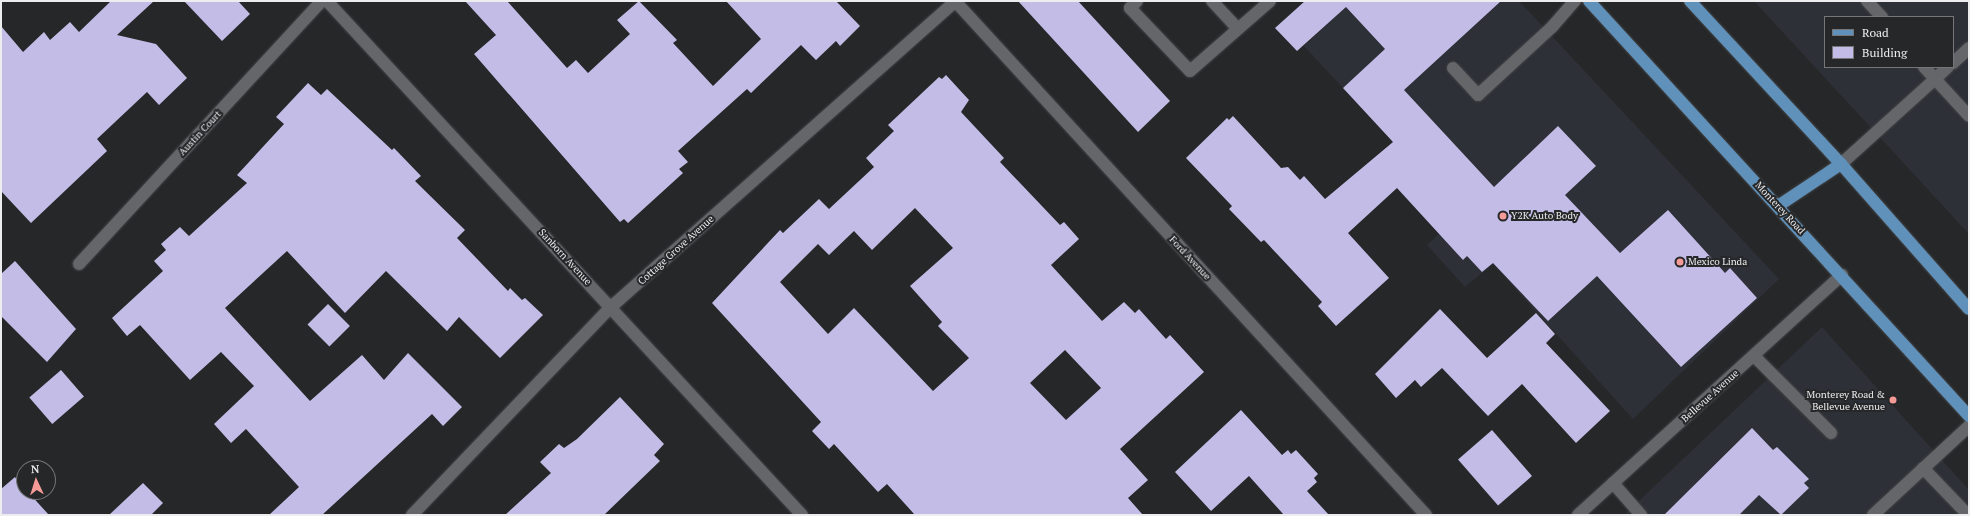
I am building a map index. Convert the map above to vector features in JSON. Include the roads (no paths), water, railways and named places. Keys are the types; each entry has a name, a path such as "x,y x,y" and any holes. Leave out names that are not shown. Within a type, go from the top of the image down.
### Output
{"main road":[{"name":"Monterey Road","path":"1589,1 1842,275 1969,416"},
{"path":"1690,1 1841,164 1969,309"},
{"path":"1778,206 1841,164"}],"street":[{"name":"Austin Court","path":"79,264 322,1"},
{"name":"Sanborn Avenue","path":"327,1 612,307 802,515"},
{"name":"Cottage Grove Avenue","path":"412,515 612,307 955,1"},
{"name":"Ford Avenue","path":"955,1 1426,515"},
{"path":"1137,1 1130,8 1190,71 1237,28 1270,1"},
{"path":"1212,1 1237,28"},
{"path":"1453,68 1478,95 1552,27 1574,1"},
{"path":"1868,1 1881,16"},
{"path":"1954,62 1969,48"},
{"path":"1925,68 1967,109"},
{"path":"1841,164 1947,68"},
{"name":"Bellevue Avenue","path":"1578,515 1842,275"},
{"path":"1754,356 1831,433"},
{"path":"1873,515 1969,426"},
{"path":"1923,468 1968,515"},
{"path":"1613,483 1641,515"}],"place":[{"name":"Y2K Auto Body","path":"1503,216"},
{"name":"Mexico Linda","path":"1680,262"},
{"name":"Monterey Road & Bellevue Avenue","path":"1893,400"}]}
